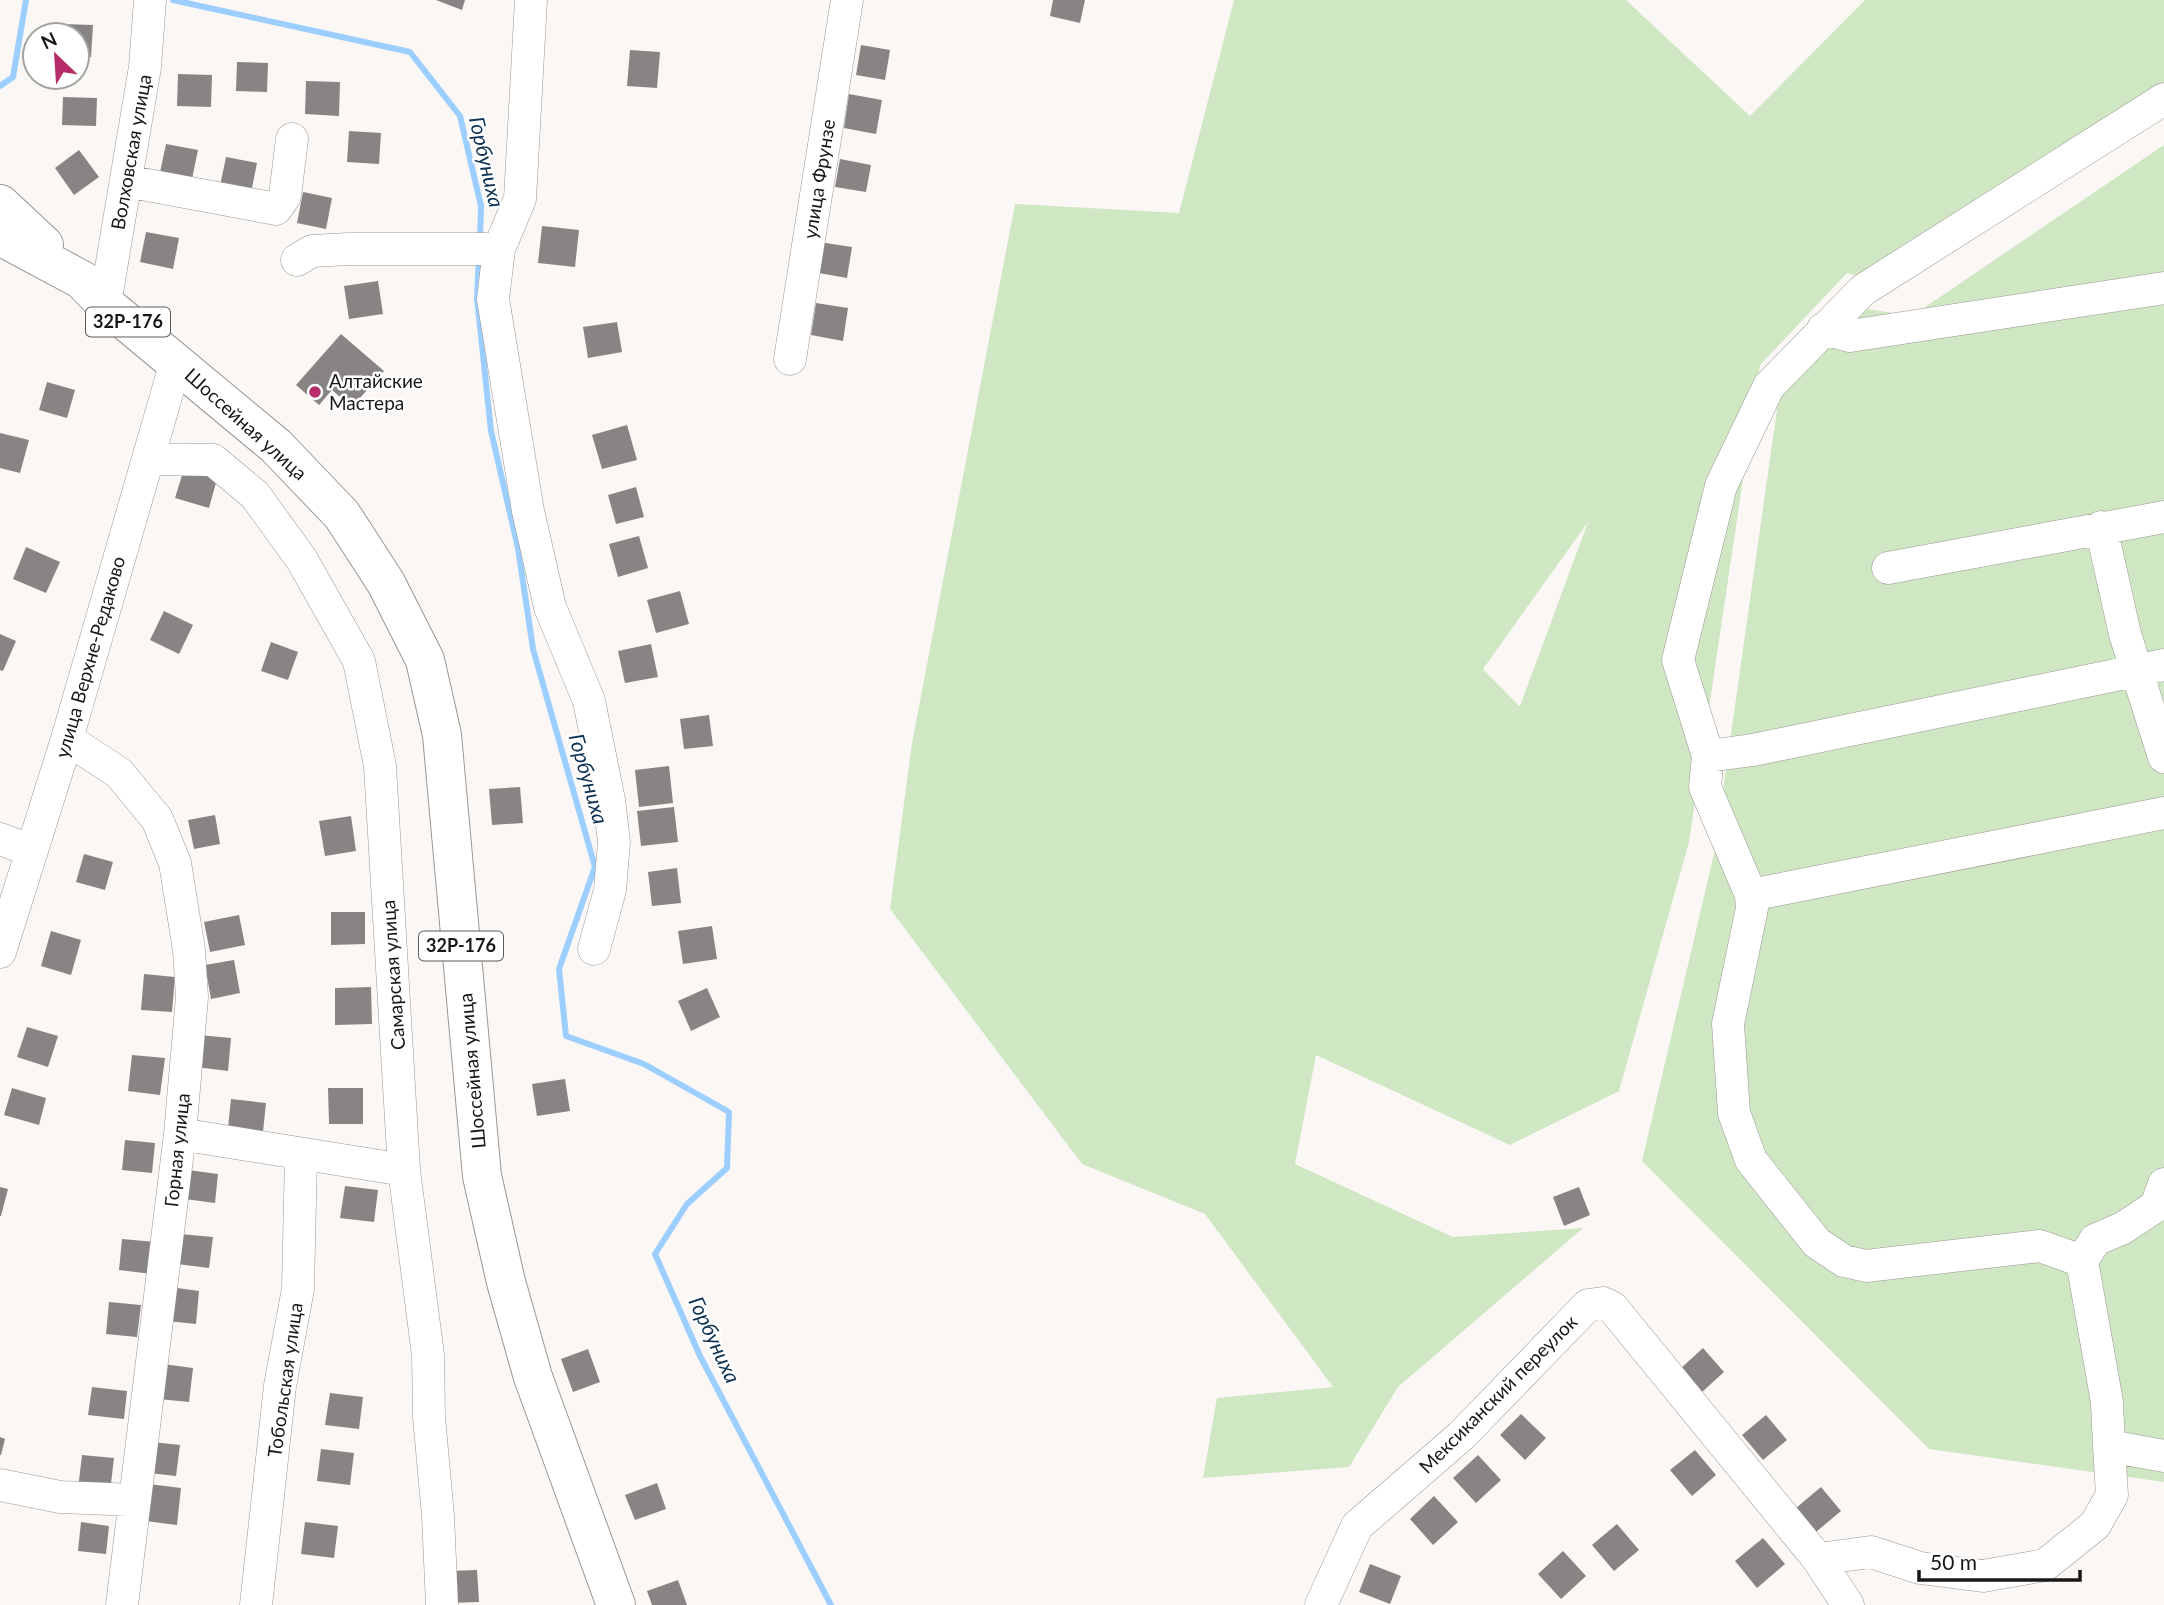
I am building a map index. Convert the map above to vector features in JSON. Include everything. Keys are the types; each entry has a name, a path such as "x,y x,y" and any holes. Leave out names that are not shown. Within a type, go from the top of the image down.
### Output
{"main road":[{"path":"0,204 93,292"},
{"path":"0,236 93,292"},
{"name":"32Р-176","path":"93,292 176,362"},
{"name":"Шоссейная улица","path":"176,362 276,446 342,515 386,583 425,660 442,735 482,1176 506,1282 533,1377 616,1605"}],"street":[{"name":"Волховская улица","path":"93,292 126,181 145,67 150,0"},
{"path":"531,0 520,199 499,249 492,299 528,511 550,607 589,701 609,800 614,842 610,890 594,950"},
{"name":"улица Фрунзе","path":"790,359 847,0"},
{"path":"2082,1261 2040,1247 1866,1266 1844,1261 1817,1243 1751,1160 1734,1113 1728,1024 1752,908 1751,895 1705,787 1708,756 1678,660 1721,486 1769,386 1863,290 2164,99"},
{"path":"126,181 276,209 285,196 292,139"},
{"path":"297,260 312,251 349,248 499,249"},
{"path":"1823,328 1850,336 2164,288"},
{"name":"улица Верхне-Редаково","path":"0,952 67,739 176,362"},
{"name":"Самарская улица","path":"148,459 213,460 255,495 302,560 359,661 380,766 404,1170 428,1356 429,1418 438,1516 442,1605"},
{"path":"1888,569 2164,517"},
{"path":"2101,527 2125,634 2150,667 2164,757"},
{"path":"1708,756 1753,750 2150,667"},
{"name":"Горная улица","path":"67,739 119,774 157,819 175,863 184,908 192,997 180,1134 122,1605"},
{"path":"1751,895 2164,813"},
{"path":"0,839 32,851"},
{"path":"180,1134 404,1170"},
{"name":"Тобольская улица","path":"256,1605 280,1386 298,1289 301,1154"},
{"path":"1818,1559 1871,1552 1920,1568 1983,1576 2045,1565 2095,1525 2112,1495 2107,1402 2082,1261 2095,1240 2123,1228 2156,1206 2164,1184"},
{"name":"Мексиканский переулок","path":"1321,1605 1357,1526 1461,1436 1588,1305 1603,1303 1612,1307 1818,1559 1848,1605"},
{"path":"2109,1446 2164,1456"},
{"path":"0,1485 60,1497 135,1500"}],"green space":[{"path":"1234,0 1626,0 1750,116 1865,0 2164,0 2164,112 1895,285 1847,273 1760,365 1689,842 1619,1091 1510,1145 1316,1055 1295,1164 1453,1237 1583,1228 1398,1387 1349,1467 1203,1478 1217,1398 1333,1387 1205,1214 1082,1164 890,909 912,743 1015,204 1179,213","holes":["1588,522 1520,706 1483,669"]},
{"path":"2164,145 2164,1482 1929,1449 1642,1161 1714,854 1781,381 1849,306 1912,316"}],"building":[{"path":"436,0 465,0 462,10"},
{"path":"1053,0 1085,0 1080,23 1050,16"},
{"path":"91,25 93,25 91,57"},
{"path":"861,45 890,50 885,80 856,75"},
{"path":"630,50 660,52 657,88 627,86"},
{"path":"237,62 268,63 267,92 236,91"},
{"path":"178,74 212,75 211,107 177,106"},
{"path":"306,81 340,82 339,116 305,114"},
{"path":"849,94 882,100 876,134 844,128"},
{"path":"63,97 97,98 96,126 62,125"},
{"path":"349,131 381,133 379,164 347,162"},
{"path":"166,144 198,150 191,184 159,177"},
{"path":"79,150 99,177 74,195 55,168"},
{"path":"226,157 257,163 251,193 220,186"},
{"path":"840,159 871,165 866,192 835,187"},
{"path":"303,192 332,198 326,229 297,223"},
{"path":"542,226 579,230 575,267 538,263"},
{"path":"146,232 179,238 173,269 140,262"},
{"path":"819,242 852,247 847,278 813,272"},
{"path":"378,281 383,314 349,319 344,286"},
{"path":"816,303 848,308 843,341 811,335"},
{"path":"617,322 622,352 588,358 583,327"},
{"path":"341,334 384,371 352,407 332,390 319,405 296,385"},
{"path":"47,382 75,390 67,418 39,410"},
{"path":"627,425 637,460 602,469 592,435"},
{"path":"0,433 29,440 20,473 0,468"},
{"path":"184,469 217,479 209,508 175,498"},
{"path":"636,487 644,517 616,524 608,495"},
{"path":"639,536 648,568 618,577 609,544"},
{"path":"26,547 60,562 46,593 13,579"},
{"path":"680,591 689,624 656,633 647,600"},
{"path":"164,611 193,625 179,654 150,640"},
{"path":"0,634 16,641 3,671 0,670"},
{"path":"271,642 298,652 288,680 261,671"},
{"path":"651,644 658,677 625,683 618,651"},
{"path":"709,715 713,746 684,749 680,719"},
{"path":"669,766 673,803 639,807 635,770"},
{"path":"520,787 523,823 492,825 489,789"},
{"path":"674,807 678,842 641,846 637,811"},
{"path":"215,815 220,844 194,849 188,820"},
{"path":"351,816 356,851 325,856 319,821"},
{"path":"84,854 113,862 105,890 76,882"},
{"path":"677,868 681,903 652,906 648,872"},
{"path":"331,912 365,912 365,944 331,945"},
{"path":"239,915 245,945 210,952 204,922"},
{"path":"712,926 717,959 683,964 678,931"},
{"path":"51,931 81,940 71,975 41,966"},
{"path":"234,960 240,993 211,999 205,965"},
{"path":"144,974 175,977 172,1012 141,1010"},
{"path":"371,987 372,1024 335,1025 335,988"},
{"path":"707,988 720,1017 691,1031 678,1001"},
{"path":"27,1027 58,1036 48,1067 17,1057"},
{"path":"199,1035 231,1038 228,1071 196,1067"},
{"path":"132,1055 165,1058 160,1095 128,1091"},
{"path":"565,1079 570,1111 537,1116 532,1084"},
{"path":"12,1088 46,1098 39,1125 4,1115"},
{"path":"328,1088 363,1088 363,1124 329,1124"},
{"path":"231,1099 266,1103 263,1132 228,1128"},
{"path":"125,1140 155,1143 152,1173 122,1170"},
{"path":"188,1170 218,1174 215,1203 185,1199"},
{"path":"345,1186 378,1190 374,1222 340,1218"},
{"path":"0,1187 8,1189 1,1216 0,1216"},
{"path":"1579,1187 1590,1215 1564,1226 1553,1197"},
{"path":"180,1234 213,1237 209,1268 177,1264"},
{"path":"122,1239 156,1242 152,1274 119,1270"},
{"path":"170,1287 199,1291 196,1324 167,1321"},
{"path":"109,1302 141,1305 137,1337 106,1334"},
{"path":"1703,1348 1724,1372 1701,1393 1679,1370"},
{"path":"588,1349 600,1382 573,1392 561,1359"},
{"path":"163,1364 193,1368 189,1402 159,1399"},
{"path":"92,1387 127,1391 124,1419 88,1415"},
{"path":"330,1393 363,1397 359,1429 325,1425"},
{"path":"1521,1414 1546,1438 1525,1460 1500,1435"},
{"path":"1766,1415 1787,1440 1763,1460 1742,1435"},
{"path":"0,1437 5,1439 1,1455 0,1455"},
{"path":"152,1442 180,1445 176,1476 149,1473"},
{"path":"321,1449 354,1453 350,1485 317,1481"},
{"path":"1695,1450 1716,1475 1692,1496 1670,1470"},
{"path":"82,1455 114,1458 110,1492 78,1489"},
{"path":"1478,1455 1501,1480 1476,1503 1453,1478"},
{"path":"657,1483 666,1509 635,1520 625,1495"},
{"path":"149,1484 181,1488 177,1525 145,1521"},
{"path":"1821,1487 1841,1511 1816,1532 1796,1508"},
{"path":"1434,1496 1458,1522 1433,1545 1410,1519"},
{"path":"81,1522 109,1526 106,1554 78,1551"},
{"path":"305,1522 338,1526 334,1558 301,1554"},
{"path":"1617,1524 1639,1550 1614,1571 1592,1545"},
{"path":"1763,1538 1785,1564 1757,1588 1735,1561"},
{"path":"1563,1551 1586,1576 1561,1599 1538,1574"},
{"path":"1370,1564 1401,1576 1390,1604 1359,1592"},
{"path":"477,1570 479,1602 449,1603 448,1571"},
{"path":"678,1580 687,1605 652,1605 647,1591"}],"waterway":[{"name":"Горбуниха","path":"0,86 13,77 26,0"},
{"name":"Горбуниха","path":"173,0 410,52 460,116 481,206 480,239"},
{"name":"Горбуниха","path":"479,257 477,298 491,431 518,548 533,649 595,867 559,969 566,1036 644,1064 729,1112 727,1168 687,1204 655,1254 700,1356 831,1605"}],"place":[{"name":"Алтайские Мастера","path":"315,392"}]}
